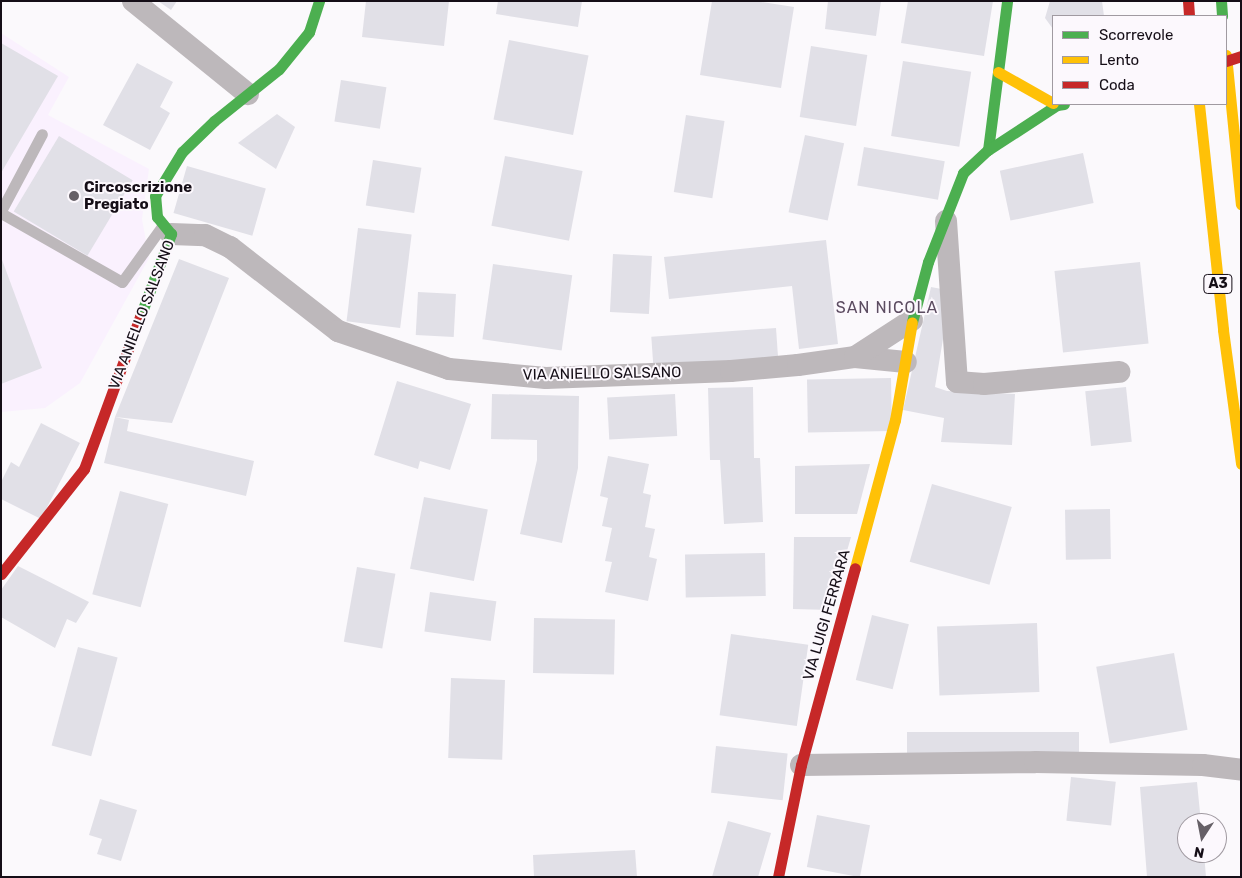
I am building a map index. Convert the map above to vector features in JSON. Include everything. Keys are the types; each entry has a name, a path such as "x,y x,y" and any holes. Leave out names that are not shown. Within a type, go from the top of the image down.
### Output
{"main road":[{"path":"167,229 157,217 155,196 182,152 279,69 309,32 319,1"},
{"path":"988,150 1007,1"},
{"path":"1188,1 1189,15"},
{"path":"1220,1 1222,15"},
{"path":"1227,61 1241,56"},
{"path":"1227,65 1241,204"},
{"path":"998,72 1052,101"},
{"path":"995,99 1007,100"},
{"path":"1024,102 1052,104"},
{"name":"VIA LUIGI FERRARA","path":"778,877 801,765 895,420 912,320 928,262 946,222 963,173 988,150 1056,105"},
{"name":"A3","path":"1199,105 1223,330 1241,464"},
{"name":"VIA ANIELLO SALSANO","path":"1,574 84,469 167,229"}],"street":[{"path":"133,1 248,94"},
{"path":"946,222 957,382 984,384 1119,372"},
{"name":"VIA ANIELLO SALSANO","path":"167,229 205,235 230,247 338,331 449,369 546,378 731,371 798,366 855,357 906,362"},
{"name":"VIA ANIELLO SALSANO","path":"855,357 912,320"},
{"path":"801,765 1035,762 1203,765 1241,770"}],"lane":[{"path":"42,134 1,212 122,282 167,229"}],"shaded area":[{"path":"1,33 69,77 48,115 149,169 142,219 149,258 80,383 45,408 1,412"}],"building":[{"path":"158,1 177,1 171,10"},
{"path":"366,1 449,1 444,46 362,37"},
{"path":"498,1 582,1 578,27 496,14"},
{"path":"712,1 755,1 794,7 781,88 700,75"},
{"path":"828,1 881,1 876,36 825,29"},
{"path":"908,1 993,1 984,56 901,43"},
{"path":"1050,1 1102,1 1104,15 1052,15 1052,28 1045,18"},
{"path":"509,40 589,55 573,135 494,120"},
{"path":"1,43 58,76 1,173"},
{"path":"811,46 867,55 856,126 800,117"},
{"path":"903,61 971,72 959,147 891,136"},
{"path":"137,63 173,82 160,107 170,113 150,150 103,125"},
{"path":"341,80 386,87 380,129 334,121"},
{"path":"277,114 295,127 276,169 238,143"},
{"path":"686,115 725,121 712,198 674,192"},
{"path":"805,135 844,143 828,221 789,212"},
{"name":"Circoscrizione Pregiato","path":"59,136 133,180 87,256 14,211"},
{"path":"864,147 945,161 938,200 857,185"},
{"path":"1083,153 1094,203 1010,221 1000,171"},
{"path":"505,156 583,171 569,241 491,226"},
{"path":"373,160 421,168 414,213 366,205"},
{"path":"187,166 266,189 252,236 173,213"},
{"path":"358,228 412,235 400,328 347,321"},
{"path":"826,240 838,344 799,349 792,286 669,299 664,257"},
{"path":"613,254 652,256 649,314 610,312"},
{"path":"1,257 42,368 1,384"},
{"path":"179,259 229,278 172,423 115,417"},
{"path":"1140,262 1149,344 1063,353 1054,271"},
{"path":"493,264 572,275 562,350 482,339"},
{"path":"931,287 947,290 946,321 935,387 947,391 1015,394 1012,445 941,442 944,418 903,410"},
{"path":"418,292 456,294 454,337 416,335"},
{"path":"776,328 778,358 653,367 651,337"},
{"path":"891,378 892,431 808,432 807,379"},
{"path":"397,381 471,404 450,470 420,461 418,469 374,455"},
{"path":"753,387 754,458 760,458 763,522 724,524 720,460 710,460 708,388"},
{"path":"1126,387 1132,442 1091,446 1085,391"},
{"path":"492,394 579,396 578,468 562,543 520,534 537,460 537,440 491,439"},
{"path":"675,394 677,436 609,440 607,398"},
{"path":"115,417 129,420 127,431 254,461 246,496 104,463"},
{"path":"41,423 80,443 41,519 1,499 1,482 11,462 19,467"},
{"path":"608,456 649,464 643,493 651,495 645,527 655,529 649,557 657,559 648,601 605,592 612,562 605,561 612,528 602,526 608,498 600,496"},
{"path":"870,464 857,514 795,514 795,466"},
{"path":"932,484 1012,507 989,585 910,562"},
{"path":"120,491 168,504 141,607 92,594"},
{"path":"424,497 488,509 474,581 410,569"},
{"path":"1110,509 1111,559 1066,560 1065,510"},
{"path":"794,537 851,537 830,610 793,609"},
{"path":"765,553 766,596 686,597 685,554"},
{"path":"18,566 89,602 76,623 67,619 55,648 1,617 1,590"},
{"path":"357,567 395,574 382,649 344,642"},
{"path":"430,592 496,601 491,641 424,632"},
{"path":"872,615 909,624 893,689 856,680"},
{"path":"534,618 615,619 614,674 533,673"},
{"path":"1037,623 1039,692 939,695 937,626"},
{"path":"731,634 808,645 797,726 720,715"},
{"path":"78,647 118,658 91,756 52,746"},
{"path":"1174,653 1188,730 1110,744 1096,667"},
{"path":"451,678 505,680 502,760 448,758"},
{"path":"907,732 1079,732 1079,760 907,760"},
{"path":"716,746 788,754 783,800 711,793"},
{"path":"1071,777 1116,782 1111,825 1066,821"},
{"path":"1197,782 1200,813 1177,813 1177,863 1205,863 1206,877 1147,877 1140,787"},
{"path":"100,799 137,810 121,861 97,854 102,839 89,835"},
{"path":"817,815 870,825 860,877 807,867"},
{"path":"728,821 771,833 758,877 712,877"},
{"path":"635,850 637,877 534,877 533,855"}],"traffic: fast":[{"path":"140,317 171,234 157,217 155,196 182,152 214,121 279,69 309,32 319,1"},
{"path":"988,150 1007,1"},
{"path":"1221,1 1222,15"},
{"path":"912,322 928,262 963,173 988,150 1057,105"}],"traffic: slow":[{"path":"1227,65 1241,204"},
{"path":"998,72 1052,102"},
{"path":"1199,105 1223,330 1241,464"},
{"path":"855,568 895,420 912,322"}],"traffic: jam":[{"path":"1188,1 1189,15"},
{"path":"1227,61 1241,56"},
{"path":"1,574 84,469 140,317"},
{"path":"778,877 801,765 855,568"}],"place":[{"name":"Circoscrizione Pregiato","path":"74,196"}],"district":[{"name":"SAN NICOLA","path":"887,308"}]}
